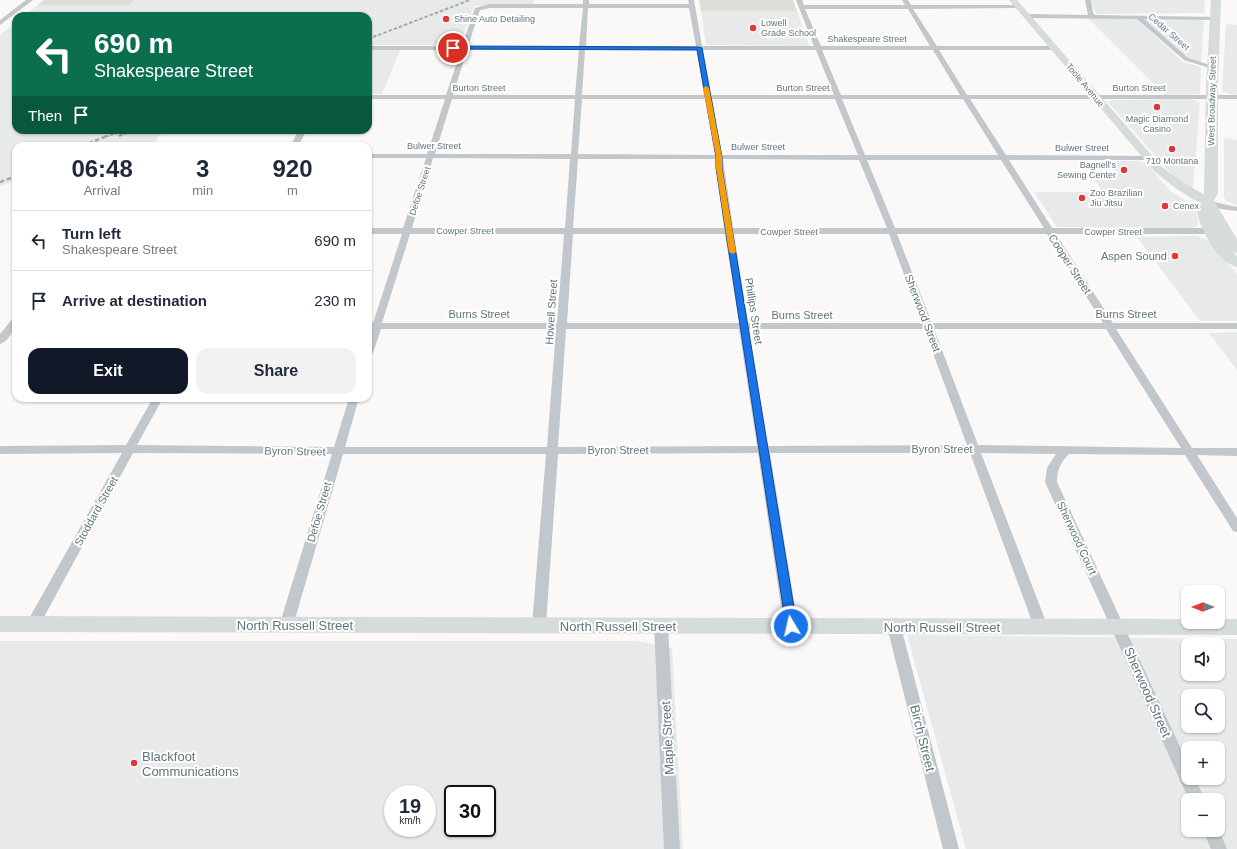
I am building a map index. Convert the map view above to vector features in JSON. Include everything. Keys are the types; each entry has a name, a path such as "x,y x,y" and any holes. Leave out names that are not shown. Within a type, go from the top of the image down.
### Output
{"main road":[{"name":"West Broadway Street","path":"1216,0 1214,18 1211,192 1208,202 1204,206 1203,210 1208,228 1221,248 1237,263"},
{"path":"1208,202 1216,213 1222,227 1237,248"}],"street":[{"path":"14,12 30,0"},
{"name":"Sherwood Street","path":"799,0 892,232 1041,627"},
{"path":"1088,0 1090,14 1093,16"},
{"path":"586,3 692,3"},
{"name":"Defoe Street","path":"372,326 407,231 476,11 480,7 586,3"},
{"name":"Howell Street","path":"539,626 569,230 573,156 586,3"},
{"name":"Phillips Street","path":"692,3 719,157 719,168 791,626"},
{"path":"802,7 907,4 1016,4"},
{"name":"Cooper Street","path":"907,4 1237,528"},
{"name":"Toole Avenue","path":"1016,4 1148,158 1178,184 1208,202"},
{"path":"0,23 12,14"},
{"path":"1026,16 1214,18"},
{"name":"Cedar Street","path":"1137,16 1186,59 1213,67"},
{"name":"Shakespeare Street","path":"372,48 1054,48"},
{"name":"Burton Street","path":"372,97 1237,97"},
{"name":"Bulwer Street","path":"372,156 1148,158"},
{"name":"Toole Avenue","path":"1158,168 1170,184 1194,206 1208,228"},
{"path":"1208,202 1221,207 1237,209"},
{"name":"Cowper Street","path":"372,230 1050,232 1208,228"},
{"path":"0,324 12,323"},
{"name":"Burns Street","path":"372,326 1237,326"},
{"path":"0,341 12,327"},
{"name":"Stoddard Street","path":"33,624 132,449 156,402"},
{"name":"Defoe Street","path":"286,626 353,402"},
{"name":"Byron Street","path":"0,450 132,449 552,451 974,449 1237,452"},
{"name":"Sherwood Court","path":"1065,450 1054,463 1050,472 1051,482 1119,627"},
{"name":"North Russell Street","path":"0,624 286,626 1237,627"},
{"name":"Maple Street","path":"661,626 672,849"},
{"name":"Birch Street","path":"894,627 951,849"},
{"name":"Sherwood Street","path":"1119,627 1194,793"},
{"path":"1214,837 1219,849"}],"shaded area":[{"path":"44,0 134,0 130,5 38,5"},
{"path":"134,0 534,0 533,5 474,6 459,45 372,45 372,12 29,12 38,5 130,5"},
{"path":"699,0 793,0 797,11 701,11"},
{"path":"1091,0 1204,0 1205,13 1098,14 1095,12"},
{"name":"Lowell Grade School","path":"701,11 797,11 809,46 706,45"},
{"path":"1088,18 1136,18 1183,62 1201,67 1200,94 1165,95"},
{"path":"1143,18 1202,20 1204,22 1201,63 1190,60"},
{"path":"1226,24 1237,25 1237,95 1222,91"},
{"path":"12,25 12,134 161,134 155,142 12,142 12,182 0,186 0,35"},
{"path":"372,50 400,50 382,94 372,94"},
{"path":"1191,99 1200,103 1193,188 1181,185 1108,102 1112,100"},
{"path":"1224,138 1237,140 1237,205 1226,201 1224,197"},
{"path":"1107,161 1138,161 1146,163 1170,191 1188,202 1195,211 1198,219 1198,226 1192,228 1057,227 1034,192 1103,192 1091,175 1117,175"},
{"path":"1196,236 1208,240 1237,274 1237,321 1200,321 1137,237"},
{"path":"1237,332 1237,370 1209,333"},
{"path":"907,635 1181,638 1181,681 1225,681 1225,639 1237,639 1237,849 966,849"},
{"path":"0,641 637,641 672,648 683,849 0,849"}],"railway":[{"path":"372,37 470,0"},
{"path":"105,137 113,134"},
{"path":"119,136 124,134"},
{"path":"92,142 107,136"},
{"path":"0,182 12,178"}],"slow traffic":[{"path":"706,88 719,157 719,168 733,252"}],"place":[{"name":"Shine Auto Detailing","path":"446,19"},
{"name":"Lowell Grade School","path":"753,28"},
{"name":"Magic Diamond Casino","path":"1157,107"},
{"name":"710 Montana","path":"1172,149"},
{"name":"Bagnell's Sewing Center","path":"1124,170"},
{"name":"Zoo Brazilian Jiu Jitsu","path":"1082,198"},
{"name":"Cenex","path":"1165,206"},
{"name":"Aspen Sound","path":"1175,256"},
{"name":"Blackfoot Communications","path":"134,763"}],"route":[{"path":"453,48 699,48 719,157 719,168 791,626"}]}
